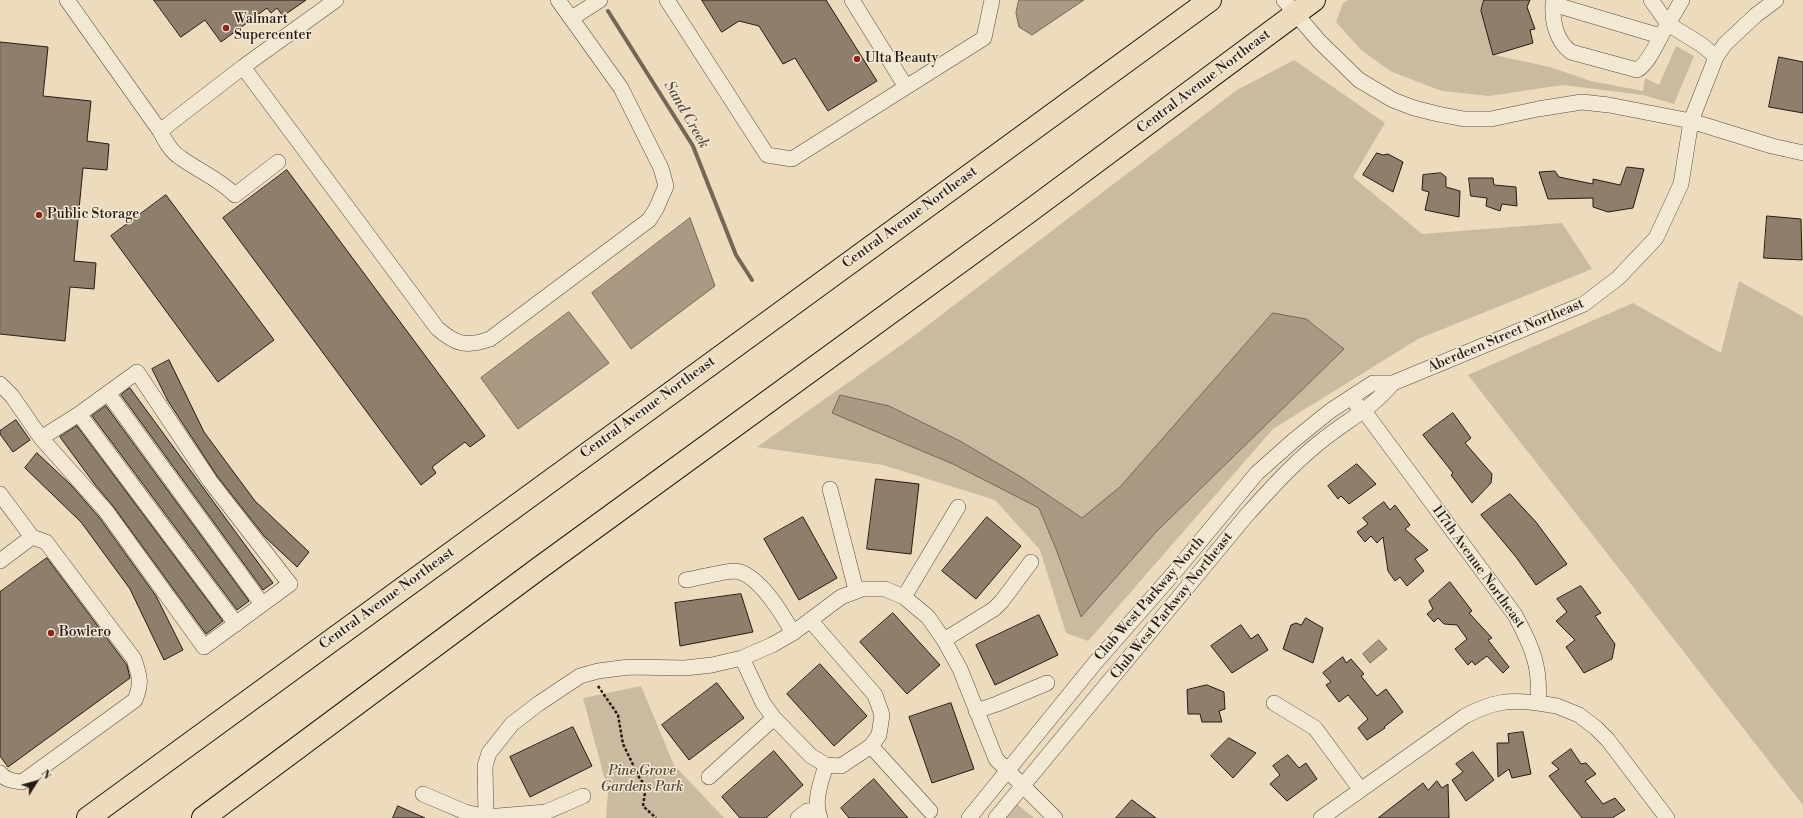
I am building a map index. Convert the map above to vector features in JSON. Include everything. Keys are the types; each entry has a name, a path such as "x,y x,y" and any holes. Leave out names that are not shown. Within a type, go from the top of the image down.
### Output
{"highway":[{"name":"Central Avenue Northeast","path":"88,818 1210,0"},
{"name":"Central Avenue Northeast","path":"203,818 538,569 1027,213 1289,7 1314,0"}],"street":[{"path":"67,0 160,131 167,144 180,158 227,186 236,195 278,162"},
{"path":"160,131 243,67 336,0"},
{"path":"243,67 437,328 448,338 474,344 490,339 649,220 656,209 666,186 661,168 621,88 558,0"},
{"path":"572,18 600,0"},
{"path":"667,0 767,155 792,159 984,38 992,0"},
{"path":"852,0 906,87"},
{"path":"1651,0 1664,30"},
{"path":"1682,0 1664,30 1644,66 1637,70 1571,52 1563,47 1552,18 1556,2 1664,30 1702,45 1716,56"},
{"name":"Aberdeen Street Northeast","path":"1350,398 1373,383 1393,383 1584,304 1618,278 1656,238 1678,191 1681,184 1691,121 1716,56 1726,44 1756,15 1776,0"},
{"path":"1289,7 1340,63 1359,80 1393,100 1438,114 1464,119 1490,119 1582,102 1609,105 1691,121 1772,146 1803,153"},
{"path":"0,384 12,396 41,438 106,511 204,647 290,584 210,481 137,372 79,414 41,438"},
{"name":"Aberdeen Street Northeast","path":"1364,411 1382,397 1393,383"},
{"path":"108,393 262,604"},
{"name":"117th Avenue Northeast","path":"1350,398 1364,411 1515,615 1528,639 1536,664 1540,683 1538,702"},
{"name":"Club West Parkway North","path":"970,818 1006,771 1095,663 1173,574 1257,473 1293,440 1330,411 1350,398"},
{"name":"Club West Parkway Northeast","path":"996,818 1246,516 1284,474 1329,435 1364,411"},
{"path":"79,414 236,624"},
{"path":"830,489 856,590"},
{"path":"0,494 32,537 46,542 134,659 139,673 141,686 135,700 22,782 13,781 3,777 0,773"},
{"path":"904,597 958,506"},
{"path":"0,561 32,537"},
{"path":"944,640 994,609 1002,602 1032,562"},
{"path":"686,580 736,571 756,580 783,615 793,633"},
{"path":"486,818 485,766 489,753 512,724 580,676 629,667 686,668 712,665 742,658 772,645 793,633 841,597 856,590 885,589 904,597 928,617 944,640 960,669 996,759 1022,787 1055,818"},
{"path":"742,658 763,704 774,718 811,756 826,765 841,766 871,746 879,735 882,715 875,695 810,620"},
{"path":"976,711 1047,683"},
{"path":"1320,818 1465,716 1483,706 1501,701 1520,700 1557,706 1578,715 1596,728 1608,740 1667,818"},
{"path":"1274,703 1315,728 1360,789"},
{"path":"709,777 774,718"},
{"path":"871,746 930,811"},
{"path":"798,818 807,811 818,814 818,790 826,765"},
{"path":"422,794 465,812 486,818 546,812 583,796"}],"path":[{"path":"591,673 618,715 623,744 640,779 646,786 643,806 656,818"}],"green space":[{"path":"1348,0 1483,0 1481,11 1494,55 1550,67 1591,81 1643,91 1645,78 1659,85 1676,46 1694,56 1674,104 1643,95 1563,85 1489,96 1442,91 1392,72 1362,51 1336,22 1343,3"},
{"path":"1294,60 1385,123 1353,177 1422,234 1562,223 1592,269 1418,339 1273,429 1088,641 1066,633 1040,550 995,500 883,465 757,447 911,338 1237,90"},
{"path":"1739,281 1802,316 1803,318 1803,805 1468,375 1633,303 1721,353"},
{"name":"Pine Grove Gardens Park","path":"641,686 674,765 724,818 606,818 608,791 583,698"},
{"path":"1011,799 1034,818 1002,818"}],"shaded area":[{"path":"1019,0 1084,0 1032,35 1019,27 1016,13"},
{"path":"690,218 715,286 631,349 592,293"},
{"path":"569,312 609,363 518,429 481,378"},
{"path":"1273,313 1306,319 1344,349 1157,531 1081,617 1039,508 953,464 832,413 840,395 889,406 960,441 1021,477 1082,518 1120,487"},
{"path":"1379,640 1387,649 1370,663 1363,654"}],"building":[{"name":"Walmart Supercenter","path":"154,0 306,0 283,16 277,8 271,13 267,8 221,42 205,20 181,37"},
{"path":"702,0 826,0 877,81 828,111 795,58 783,64 759,26 739,21 722,32"},
{"path":"1484,0 1530,0 1527,7 1535,29 1530,30 1533,43 1493,55 1481,11"},
{"name":"Public Storage","path":"0,42 48,47 43,96 91,101 87,141 109,144 107,170 83,168 74,261 96,263 94,289 70,287 65,341 0,334"},
{"path":"1779,57 1803,62 1803,113 1769,107"},
{"path":"1377,153 1383,155 1388,154 1403,162 1393,192 1363,175"},
{"path":"1627,167 1644,169 1633,208 1608,212 1593,207 1593,198 1548,199 1539,172 1555,171 1559,177 1593,184 1593,179 1620,185"},
{"path":"287,170 485,436 470,447 465,442 432,467 436,473 421,485 223,218"},
{"path":"1441,173 1446,177 1446,187 1460,191 1459,217 1425,210 1429,192 1422,190 1423,175"},
{"path":"1469,178 1493,178 1494,185 1516,187 1517,206 1502,204 1500,211 1486,206 1487,198 1471,196"},
{"name":"Public Storage","path":"166,195 274,340 218,382 111,236"},
{"path":"1767,216 1801,219 1802,260 1764,258"},
{"path":"169,360 204,432 255,501 309,552 297,567 265,537 217,476 168,401 152,369"},
{"path":"130,388 273,583 263,590 121,395"},
{"path":"106,406 249,601 237,610 92,416"},
{"path":"1453,413 1471,438 1465,443 1492,474 1491,483 1472,503 1451,475 1453,473 1423,435"},
{"path":"16,420 30,440 13,452 0,434 0,431"},
{"path":"77,426 223,621 206,634 113,506 96,486 60,437"},
{"path":"37,453 71,485 99,517 156,596 183,650 164,660 130,589 81,522 25,468"},
{"path":"1357,464 1376,484 1349,504 1341,496 1338,499 1328,486"},
{"path":"876,479 919,484 911,554 867,549"},
{"path":"1510,494 1536,522 1567,564 1536,585 1516,557 1481,515"},
{"path":"1384,502 1390,510 1395,505 1410,525 1405,529 1428,550 1415,559 1424,571 1407,586 1400,577 1395,581 1388,571 1383,537 1377,543 1371,536 1365,542 1357,532 1368,524 1363,518"},
{"path":"803,517 837,578 799,600 764,539"},
{"path":"987,517 1021,546 976,599 942,571"},
{"name":"Bowlero","path":"47,558 127,665 130,678 8,767 0,756 0,592"},
{"path":"1450,582 1472,611 1469,613 1492,638 1488,640 1509,667 1503,673 1487,656 1475,665 1472,661 1468,665 1455,649 1467,639 1457,625 1444,624 1438,618 1434,622 1427,614 1433,609 1429,601"},
{"path":"1581,586 1601,613 1595,616 1615,644 1612,659 1584,673 1566,647 1575,640 1556,621 1567,612 1557,599"},
{"path":"741,594 753,632 680,646 675,603"},
{"path":"893,613 940,665 907,694 860,642"},
{"path":"1039,615 1058,655 995,685 976,645"},
{"path":"1306,618 1323,628 1313,663 1283,649 1291,625 1296,623 1301,625"},
{"path":"1241,625 1251,639 1258,634 1268,650 1232,673 1211,646"},
{"path":"1343,657 1346,663 1351,659 1364,674 1361,676 1377,696 1386,689 1403,712 1384,727 1385,728 1367,740 1358,728 1368,719 1348,695 1339,702 1326,685 1331,682 1323,673"},
{"path":"820,664 867,716 834,746 787,694"},
{"path":"717,683 744,718 689,760 662,725"},
{"path":"1207,685 1224,692 1225,709 1219,711 1222,722 1202,722 1200,714 1188,714 1187,690"},
{"path":"951,703 974,769 932,783 909,717"},
{"path":"573,727 592,766 530,797 510,757"},
{"path":"1523,732 1531,774 1512,778 1509,769 1498,777 1497,743 1509,743 1508,734"},
{"path":"1229,738 1256,753 1233,778 1211,756"},
{"path":"1571,749 1581,764 1586,763 1596,774 1585,781 1603,804 1615,798 1625,810 1612,818 1582,818 1549,776 1559,769 1552,763"},
{"path":"774,751 803,785 766,818 740,818 722,797"},
{"path":"1473,752 1494,780 1466,801 1452,780 1463,772 1456,764"},
{"path":"1288,755 1299,768 1306,763 1317,779 1287,801 1270,784 1280,775 1273,766"},
{"path":"874,779 908,818 849,818 841,808"},
{"path":"1437,781 1442,788 1448,784 1449,818 1378,818 1423,783 1428,790"},
{"path":"1132,800 1156,818 1116,818"},
{"path":"398,806 425,818 393,818"}],"waterway":[{"name":"Sand Creek","path":"608,11 693,146 736,255 752,280"}],"place":[{"name":"Walmart Supercenter","path":"226,28"},
{"name":"Ulta Beauty","path":"857,59"},
{"name":"Public Storage","path":"39,215"},
{"name":"Bowlero","path":"51,633"}]}
